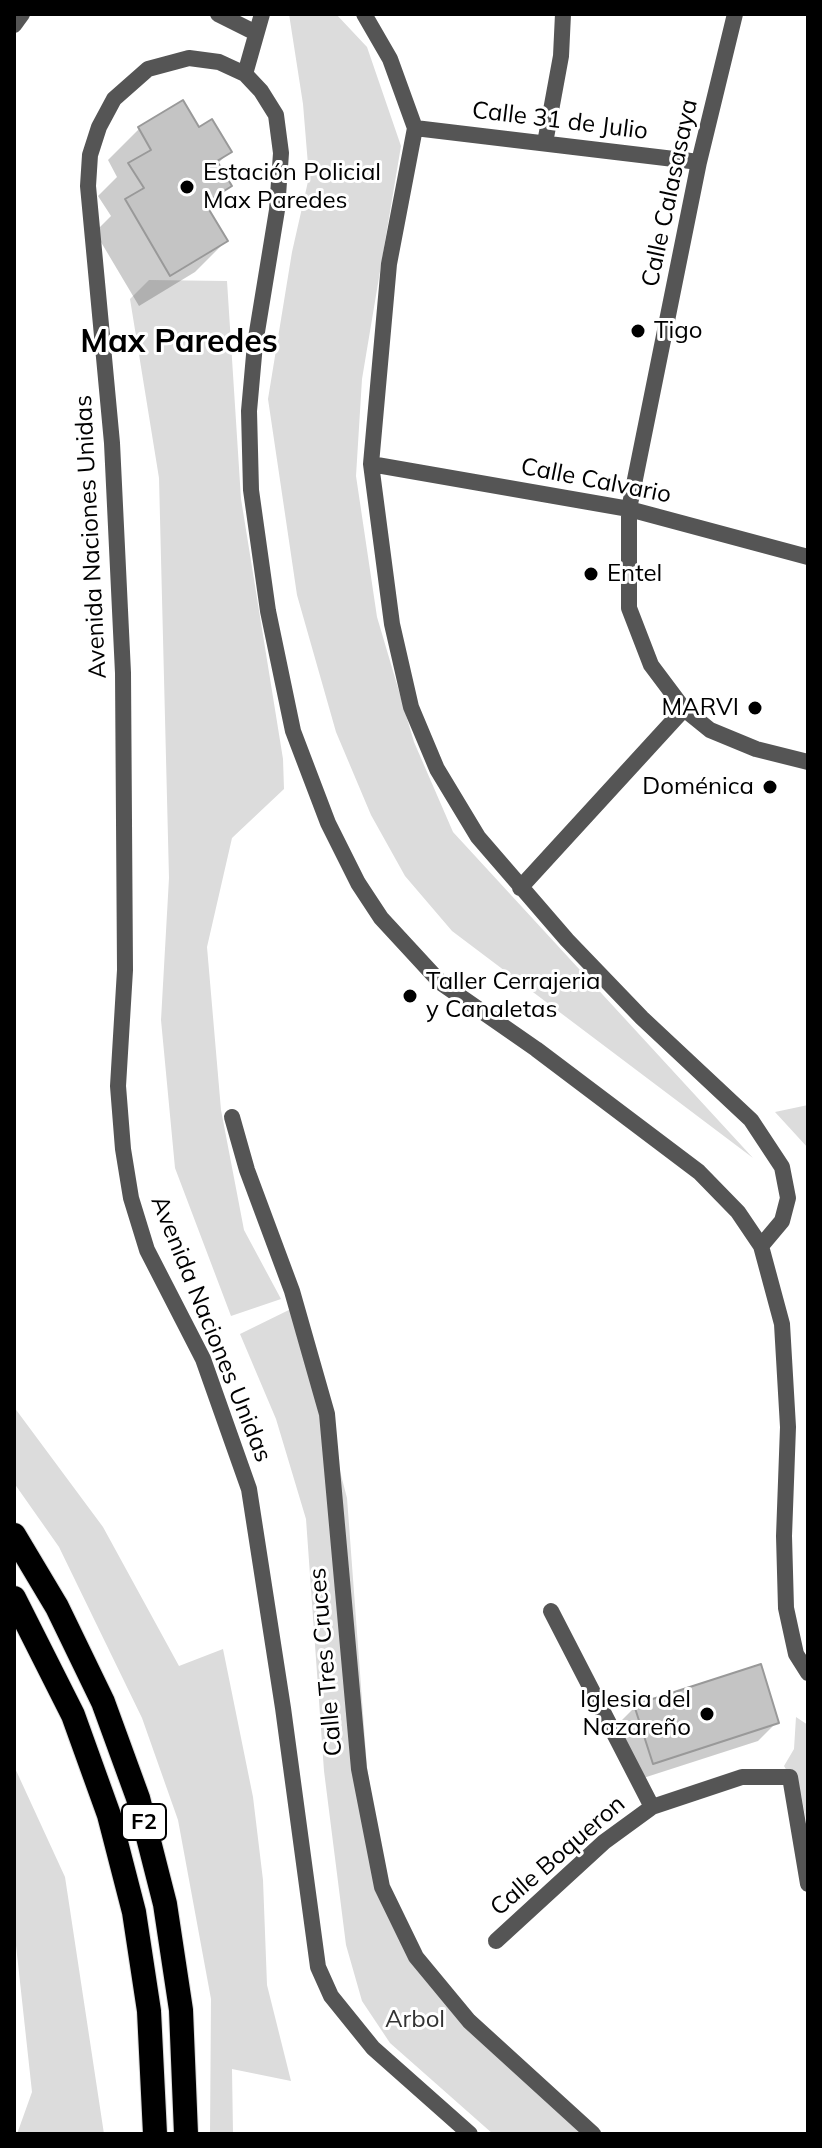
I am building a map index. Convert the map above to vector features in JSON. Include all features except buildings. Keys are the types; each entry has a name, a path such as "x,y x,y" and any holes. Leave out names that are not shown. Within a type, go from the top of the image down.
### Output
{"highway":[{"name":"F2","path":"14,1535 57,1607 103,1702 138,1798 165,1904 181,2010 186,2134"},
{"name":"F2","path":"14,1598 73,1715 109,1815 134,1912 149,2011 155,2134"}],"street":[{"path":"14,25 22,14"},
{"path":"218,14 256,33"},
{"path":"262,14 245,74 261,91 276,115 281,153 277,210 255,344 249,411 251,490 268,611 293,731 328,823 358,883 403,946 441,983 536,1049 699,1172 738,1212 761,1246 782,1324 788,1427 784,1536 786,1608 796,1654 808,1673"},
{"path":"364,14 390,59 415,128 389,264 371,464 392,624 411,707 445,783 478,837 520,888 642,1018 751,1120 782,1167 788,1198 782,1221 761,1246"},
{"path":"545,143 561,56 563,14"},
{"name":"Calle Calasasaya","path":"735,14 699,162 629,509 629,608 651,665 684,709 722,735 756,749 808,762"},
{"name":"Avenida Naciones Unidas","path":"245,74 219,62 189,58 148,69 114,99 90,155 88,186 112,443 123,673 125,970 118,1086 123,1149 131,1198 147,1250 203,1359 249,1489 318,1967 331,1996 373,2048 470,2134"},
{"name":"Calle 31 de Julio","path":"415,128 699,162"},
{"name":"Calle Calvario","path":"371,464 629,509 808,557"},
{"path":"520,888 684,709"},
{"name":"Calle Tres Cruces","path":"232,1117 247,1170 292,1291 327,1414 359,1769 382,1887 416,1957 469,2021 593,2134"},
{"path":"551,1611 652,1807"},
{"name":"Calle Boqueron","path":"496,1941 604,1842 652,1807 742,1777 790,1777 808,1884"}],"green space":[{"path":"289,14 336,14 367,47 401,146 362,379 356,476 377,617 414,742 453,832 753,1158 452,931 405,876 371,815 336,732 297,595 268,399 292,252 309,177 303,104"},
{"path":"149,280 227,281 241,499 283,759 284,789 232,838 207,947 221,1110 244,1230 281,1299 231,1316 175,1168 161,1020 169,878 159,478 130,299"},
{"path":"808,1105 808,1148 775,1112"},
{"name":"Arbol","path":"297,1306 347,1498 367,1767 386,1887 421,1973 592,2134 493,2134 390,2043 362,2001 346,1945 324,1771 306,1519 276,1419 240,1334"},
{"path":"14,1407 103,1527 179,1666 223,1649 253,1797 263,1880 267,1985 291,2081 232,2069 233,2134 210,2134 211,1999 178,1820 142,1718 59,1547 14,1483"},
{"path":"796,1717 808,1725 808,1832 801,1794 784,1766 794,1749"},
{"path":"14,1766 65,1877 104,2134 17,2134 32,2092 14,1927"}],"place":[{"name":"Estación Policial Max Paredes","path":"187,187"},
{"name":"Tigo","path":"638,331"},
{"name":"Entel","path":"591,574"},
{"name":"MARVI","path":"755,708"},
{"name":"Doménica","path":"770,787"},
{"name":"Taller Cerrajeria y Canaletas","path":"410,996"},
{"name":"Iglesia del Nazareño","path":"707,1714"}],"district":[{"name":"Max Paredes","path":"179,342"}]}
